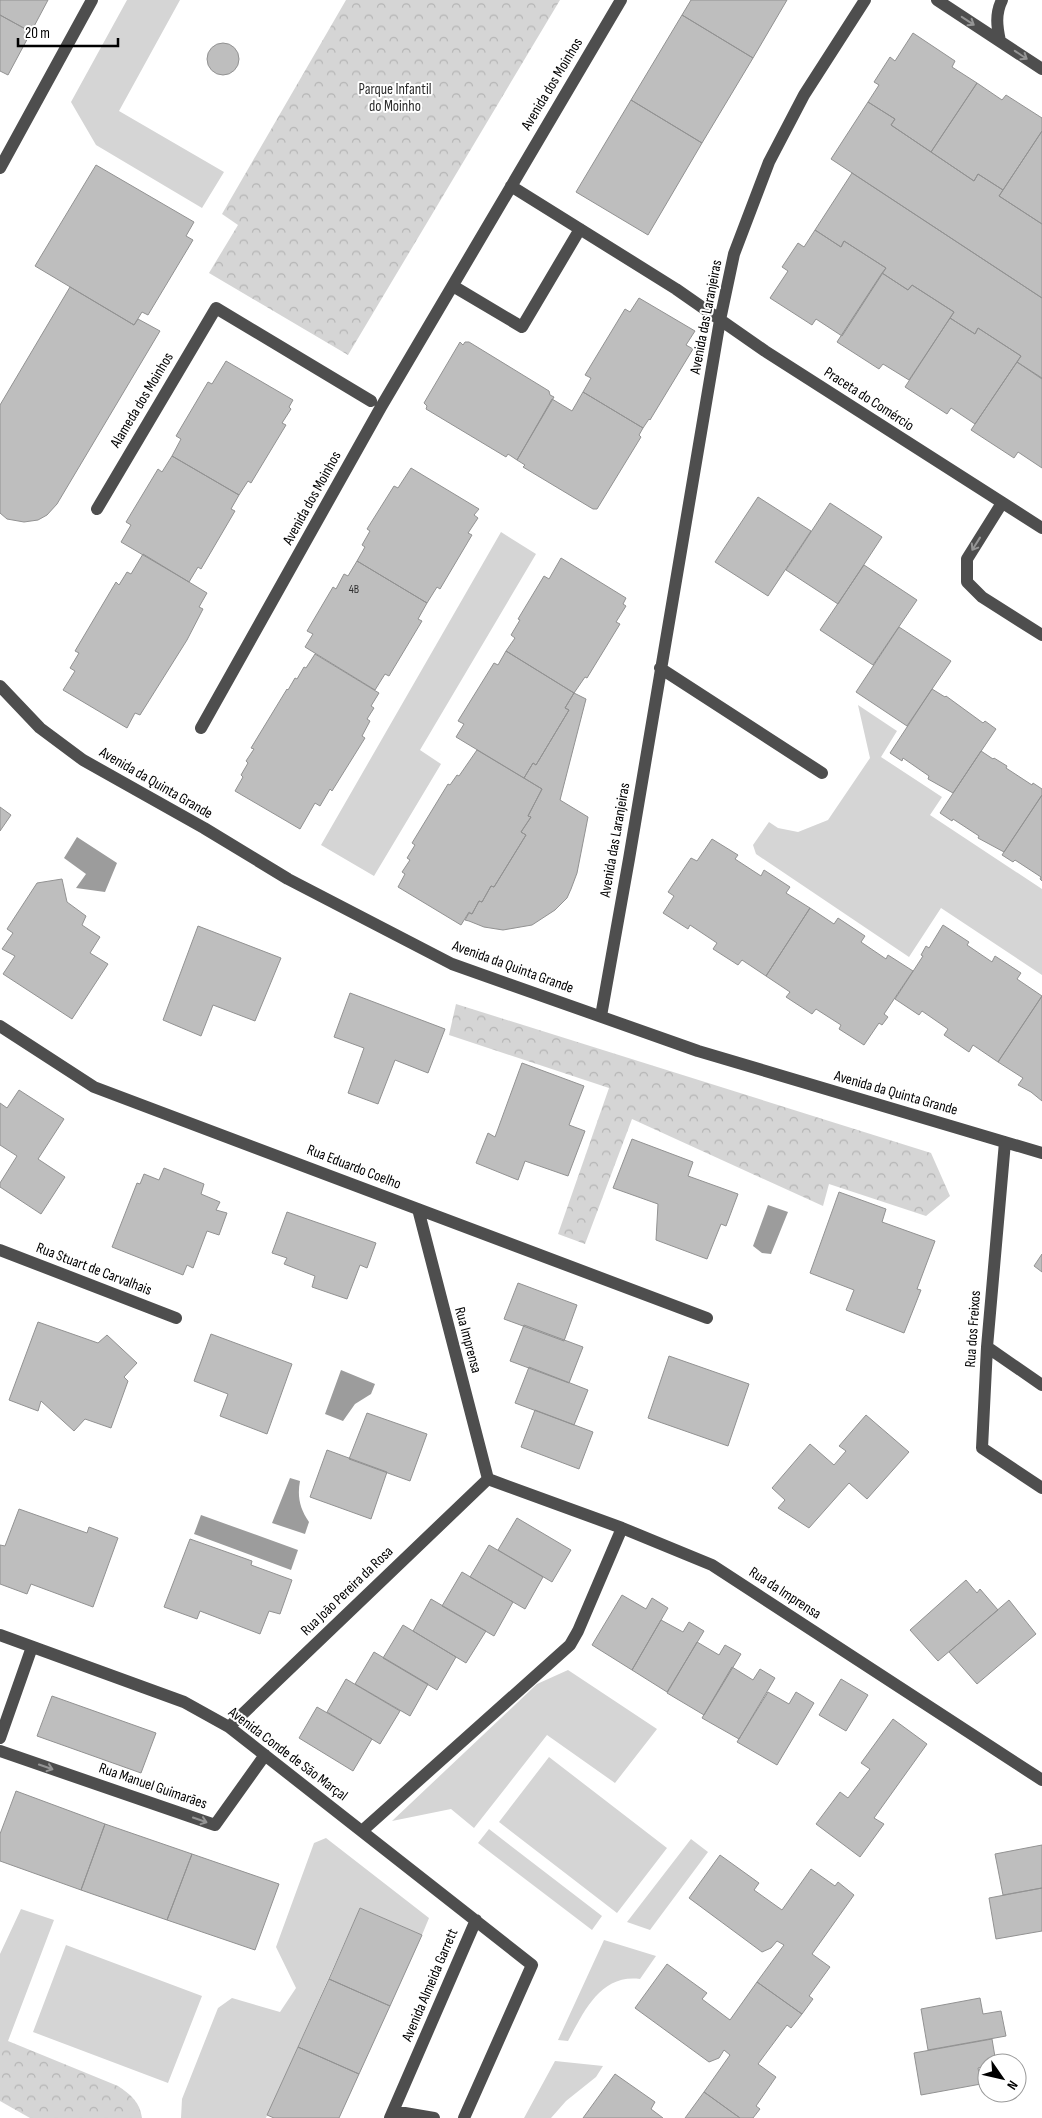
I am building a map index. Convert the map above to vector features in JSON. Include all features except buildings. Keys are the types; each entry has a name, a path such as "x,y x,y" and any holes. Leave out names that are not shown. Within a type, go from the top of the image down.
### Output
{"street":[{"path":"0,168 92,0"},
{"name":"Avenida dos Moinhos","path":"201,728 381,407 621,0"},
{"name":"Avenida das Laranjeiras","path":"601,1016 630,859 660,668 720,320 734,254 769,162 804,95 865,0"},
{"path":"937,0 1042,70"},
{"path":"1000,41 996,25 998,7 1002,0"},
{"path":"511,186 676,289 720,320"},
{"path":"453,286 522,327 580,229"},
{"name":"Alameda dos Moinhos","path":"97,509 216,308 371,401"},
{"name":"Praceta do Comércio","path":"720,320 765,352 1042,528"},
{"path":"1002,503 967,559 967,582 982,597 1042,635"},
{"path":"660,668 822,773"},
{"name":"Avenida da Quinta Grande","path":"0,686 40,728 83,760 204,828 288,879 452,964 698,1051 1042,1153"},
{"name":"Rua Eduardo Coelho","path":"0,1026 94,1087 707,1318"},
{"name":"Rua dos Freixos","path":"1005,1142 987,1347 982,1448 1042,1488"},
{"name":"Rua Imprensa","path":"418,1209 488,1479"},
{"name":"Rua Stuart de Carvalhais","path":"0,1250 176,1318"},
{"path":"987,1347 1042,1385"},
{"name":"Rua da Imprensa","path":"488,1479 622,1528 712,1565 1042,1780"},
{"name":"Rua João Pereira da Rosa","path":"228,1727 488,1479"},
{"path":"362,1831 570,1645 578,1631 622,1528"},
{"name":"Avenida Conde de São Marçal","path":"0,1635 184,1702 228,1727 476,1920"},
{"path":"0,1738 32,1647"},
{"name":"Rua Manuel Guimarães","path":"0,1751 216,1825 265,1755"},
{"name":"Avenida Almeida Garrett","path":"392,2115 476,1920 532,1966 464,2118"},
{"path":"392,2115 434,2118"}],"green space":[{"path":"127,0 180,0 119,111 224,172 202,208 96,145 71,102"},
{"name":"Parque Infantil do Moinho","path":"346,0 560,0 348,355 209,273 238,225 222,214"},
{"path":"501,532 536,554 420,750 441,764 374,876 321,845"},
{"path":"858,705 897,731 881,757 942,797 930,815 1042,889 1042,975 941,908 909,957 756,854 753,845 769,822 778,828 798,832 828,820 870,758"},
{"path":"456,1004 931,1153 950,1196 926,1216 829,1184 823,1206 632,1119 585,1244 558,1234 609,1088 449,1035"},
{"path":"568,1670 657,1729 615,1783 547,1735 474,1828 451,1809 392,1821 537,1684"},
{"path":"549,1757 667,1848 617,1913 499,1822"},
{"path":"489,1829 602,1916 592,1930 478,1843"},
{"path":"326,1838 429,1918 422,1935 360,1908 266,2118 181,2118 182,2099 218,2008 232,1998 280,2012 296,1988 276,1947 314,1843"},
{"path":"691,1839 708,1852 650,1930 627,1922"},
{"path":"21,1909 54,1920 8,2041 0,2041 0,1954"},
{"path":"604,1940 656,1956 640,1979 626,1979 614,1982 604,1989 587,2007 568,2041 558,2040"},
{"path":"66,1945 202,1996 168,2083 33,2032"},
{"path":"0,2041 8,2041 118,2086 134,2099 142,2118 30,2118 0,2101"},
{"path":"555,2061 603,2066 596,2077 566,2101 551,2118 524,2118"}],"shaded area":[{"path":"77,837 117,863 105,892 76,888 86,874 64,858"},
{"path":"768,1205 788,1212 771,1254 762,1253 753,1246"},
{"path":"341,1370 375,1384 371,1394 355,1404 343,1421 325,1414"},
{"path":"290,1478 300,1481 300,1503 309,1522 305,1534 272,1523"},
{"path":"201,1515 298,1550 291,1570 194,1534"}]}
